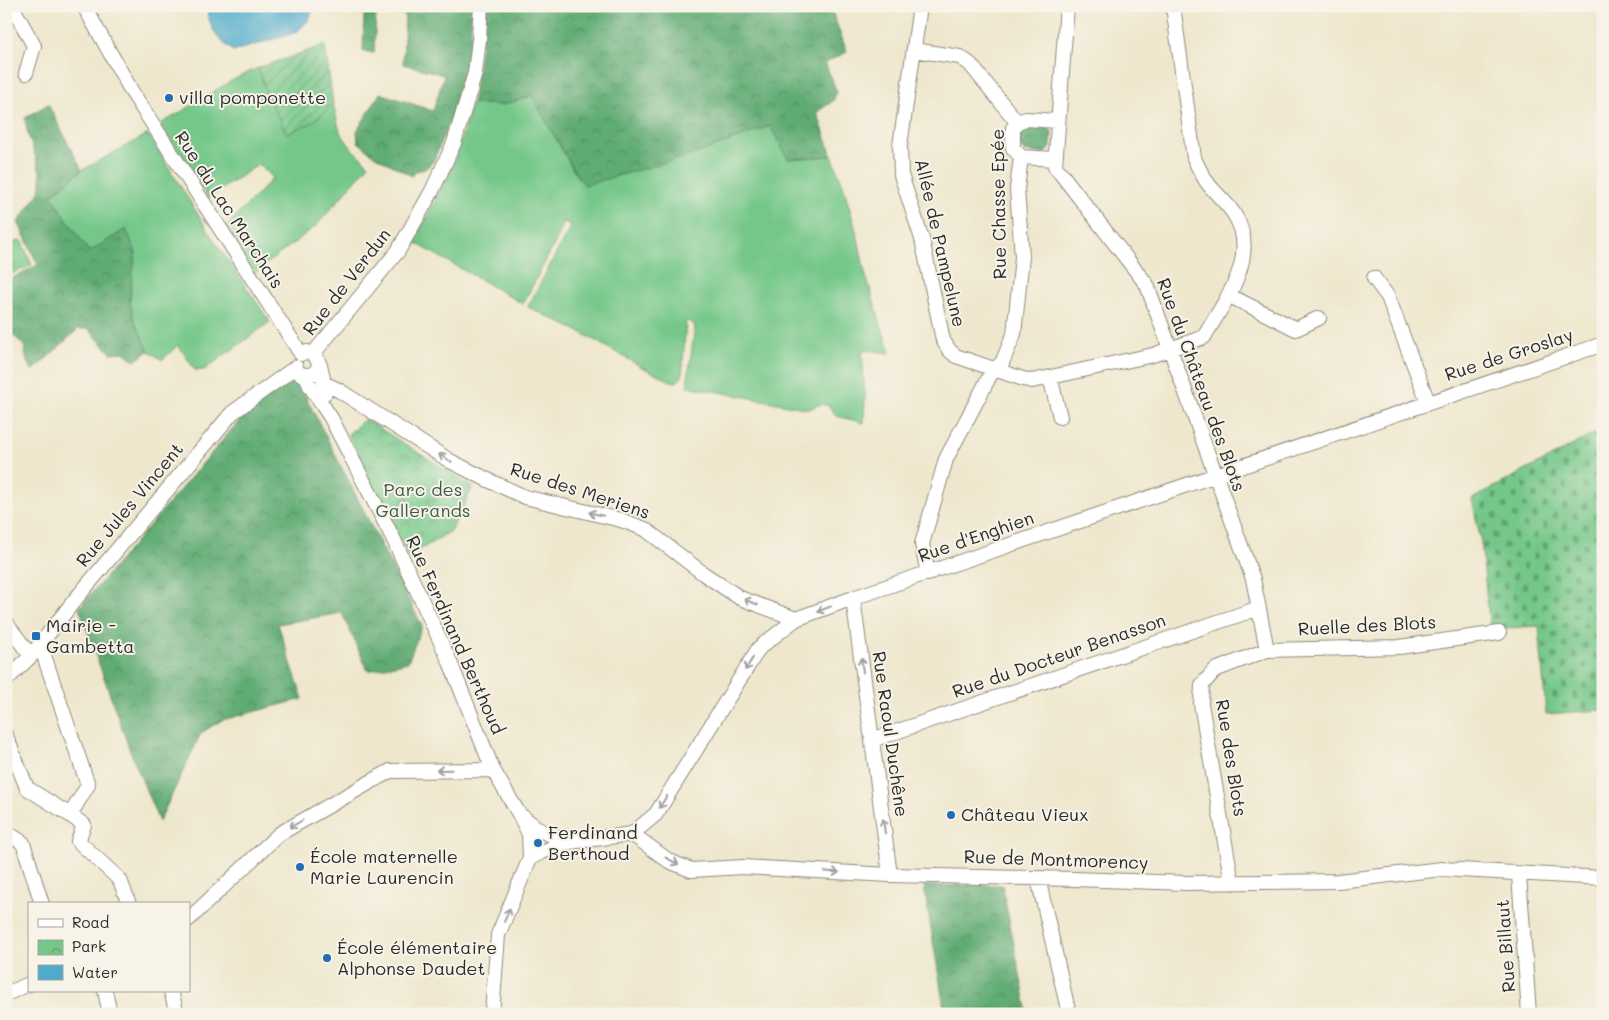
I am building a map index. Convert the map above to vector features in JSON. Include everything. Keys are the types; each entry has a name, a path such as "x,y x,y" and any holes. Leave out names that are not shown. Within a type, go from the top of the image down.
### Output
{"street":[{"path":"12,6 34,46 26,73"},
{"name":"Rue du Lac Marchais","path":"84,6 132,92 307,363"},
{"name":"Rue de Verdun","path":"307,363 398,251 432,191 454,143 475,73 481,6"},
{"name":"Allée de Pampelune","path":"920,6 900,146 901,175 922,239 943,340 949,350 956,356 1023,380 1032,381 1154,355 1204,337 1238,277 1244,254 1244,244 1239,224 1234,214 1199,171 1194,158 1173,6"},
{"name":"Rue du Château des Blots","path":"1067,6 1055,166 1147,285 1253,579 1267,650"},
{"name":"Rue Chasse Epée","path":"914,50 960,57 970,64 1017,122 1013,128 1013,148 1021,157 1017,189 1022,257 1014,334 1002,363 993,370 946,459 922,544 928,574"},
{"path":"1017,122 1026,119 1057,121"},
{"path":"1021,157 1056,159"},
{"path":"1374,278 1388,297 1428,402"},
{"path":"1228,295 1296,329 1319,318"},
{"name":"Rue de Groslay","path":"1428,402 1603,344"},
{"name":"Rue Ferdinand Berthoud","path":"307,363 324,384 331,418"},
{"name":"Rue Ferdinand Berthoud","path":"307,363 310,386 331,418 393,538 450,662 493,770 519,814 541,831 570,842"},
{"name":"Rue Jules Vincent","path":"6,680 31,656 74,601 232,413 307,363"},
{"path":"1050,377 1060,417"},
{"name":"Rue des Meriens","path":"324,384 340,391 450,461 525,497 621,520 645,529 704,574 740,598 796,619"},
{"name":"Rue d'Enghien","path":"632,834 656,814 760,648 796,619 852,598 928,574 1428,402"},
{"name":"Rue Raoul Duchêne","path":"852,598 890,874"},
{"name":"Rue du Docteur Benasson","path":"872,740 1259,608"},
{"path":"6,623 31,656"},
{"name":"Ruelle des Blots","path":"1267,650 1399,647 1499,633"},
{"path":"40,644 88,785 70,815"},
{"name":"Rue des Blots","path":"1232,882 1201,704 1202,685 1216,670 1267,650"},
{"path":"6,736 27,788 84,826 78,841 120,880 128,902"},
{"path":"190,918 279,834 390,771 493,770"},
{"path":"492,1014 498,935 530,858 529,834 519,814"},
{"path":"6,832 23,843 41,902"},
{"path":"530,858 570,842 632,834"},
{"name":"Rue de Montmorency","path":"632,834 669,861 691,870 743,867 890,874 1186,883 1338,881 1442,869 1519,875 1599,878"},
{"name":"Rue Billaut","path":"1519,875 1529,1014"},
{"path":"1038,878 1069,1014"},
{"path":"6,994 28,984"},
{"path":"105,992 110,1014"},
{"path":"171,992 177,1014"}],"green space":[{"path":"331,6 471,6 471,47 452,115 433,162 425,169 416,171 412,176 375,156 358,142 357,131 380,93 433,111 444,75 403,64 405,14 376,14 374,53 363,51 364,14 331,13"},
{"path":"487,6 830,6 847,52 825,63 837,92 833,101 817,112 832,156 788,159 770,126 695,154 585,185 578,178 532,96 503,105 472,103"},
{"path":"325,45 333,104 313,122 287,134 269,100 258,68"},
{"path":"258,68 269,100 313,122 333,104 340,132 352,149 369,165 317,225 253,274 225,228 273,178 259,164 208,198 160,124 233,80"},
{"path":"532,95 578,178 695,154 771,126 788,159 832,156 843,185 858,238 865,273 890,353 866,350 862,352 865,395 864,423 836,416 829,406 821,404 809,409 687,386 695,325 686,320 682,377 677,382 642,367 580,332 528,307 571,225 564,222 523,304 414,242 453,165 472,103 503,105"},
{"path":"48,104 82,170 51,195 89,252 126,229 136,252 130,290 130,303 135,322 149,351 135,361 123,352 111,353 88,329 78,329 33,371 27,362 24,346 14,336 6,337 6,281 38,265 18,222 35,198 40,189 41,182 25,118"},
{"path":"1025,124 1046,125 1052,132 1051,147 1044,154 1024,151 1018,144 1019,130"},
{"path":"148,134 212,237 270,322 204,370 195,370 178,345 162,360 149,351 135,322 130,303 132,276 126,229 89,252 51,195 82,170"},
{"path":"21,240 32,265 6,276 6,246"},
{"path":"287,382 301,387 422,626 408,662 368,671 342,613 278,624 303,699 222,720 201,733 159,822 129,748 79,608 245,414"},
{"name":"Parc des Gallerands","path":"365,419 473,487 451,531 408,557 348,434"},
{"path":"1603,429 1603,710 1546,714 1539,626 1490,629 1481,542 1472,499"},
{"path":"1002,885 1028,1014 945,1014 924,886"}],"water":[{"path":"206,6 315,6 308,21 297,32 233,51 214,32"}],"place":[{"name":"villa pomponette","path":"169,98"},
{"name":"Mairie - Gambetta","path":"36,636"},
{"name":"Château Vieux","path":"951,815"},
{"name":"Ferdinand Berthoud","path":"538,843"},
{"name":"École maternelle Marie Laurencin","path":"300,867"},
{"name":"École élémentaire Alphonse Daudet","path":"327,958"}]}
